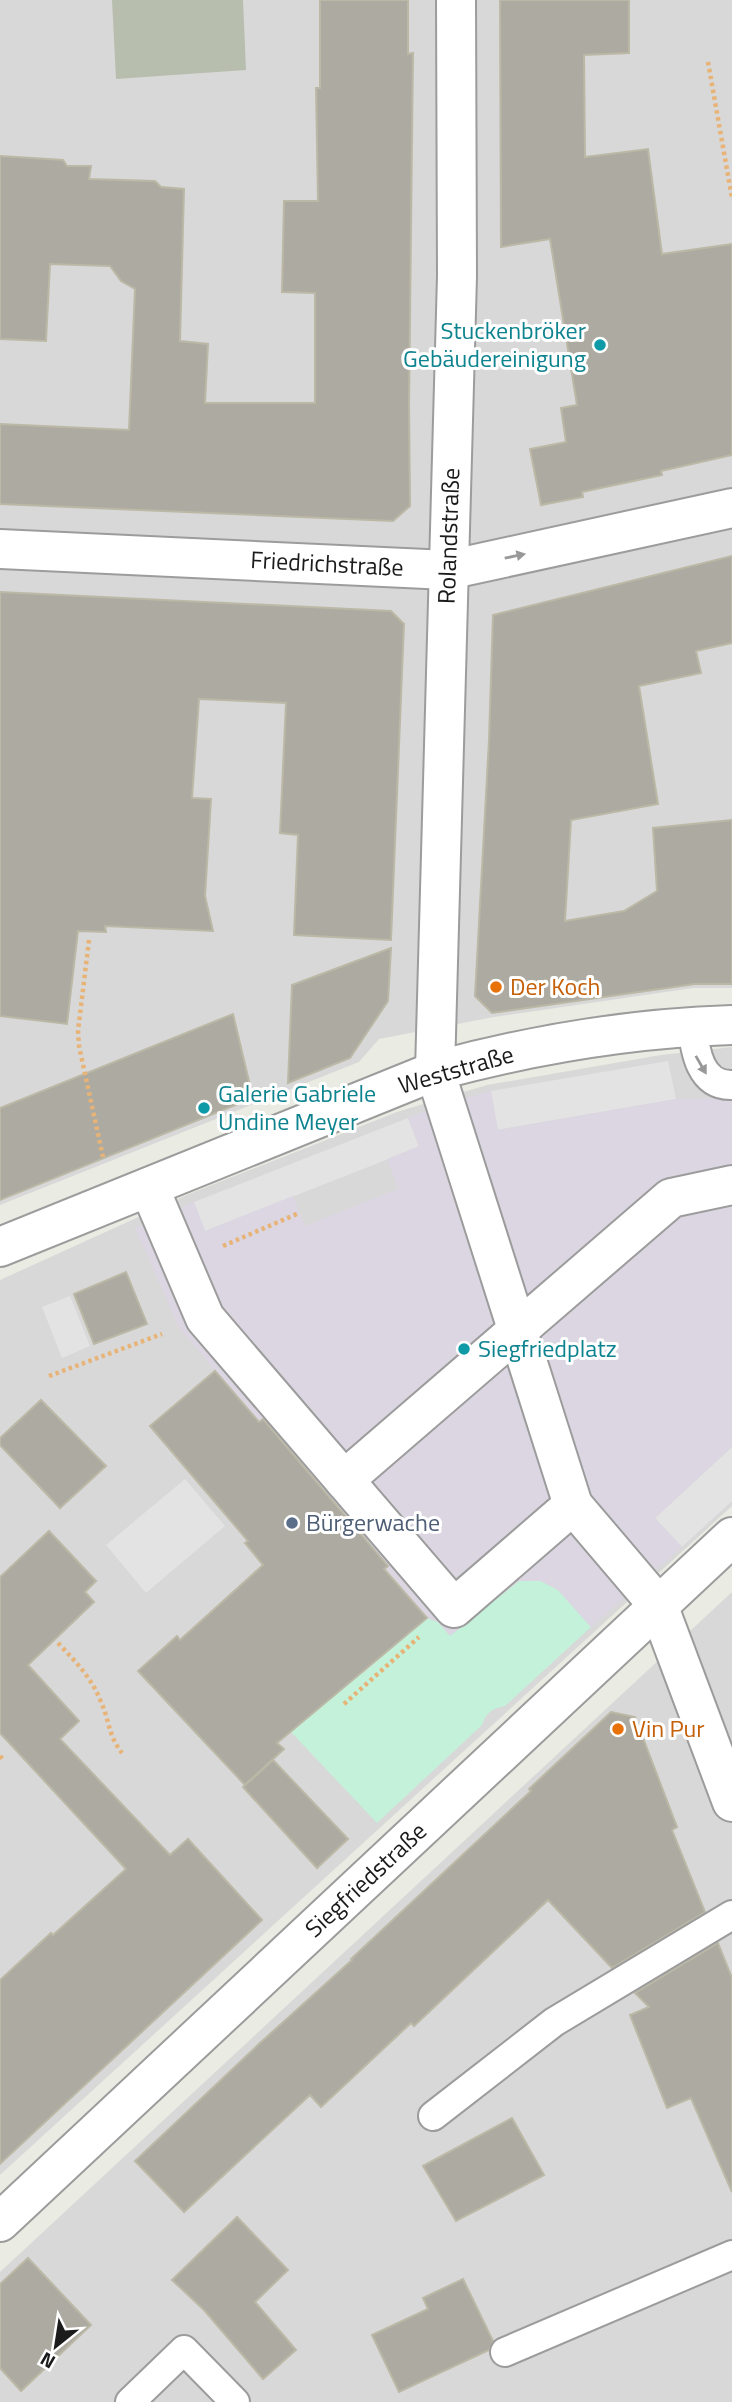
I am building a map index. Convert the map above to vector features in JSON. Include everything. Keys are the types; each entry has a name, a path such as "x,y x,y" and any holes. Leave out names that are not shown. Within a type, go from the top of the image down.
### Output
{"street":[{"name":"Rolandstraße","path":"435,1071 457,276 456,0"},
{"name":"Friedrichstraße","path":"0,549 448,570 732,508"},
{"name":"Weststraße","path":"0,1247 435,1071 479,1059 562,1043 692,1026 732,1025"},
{"path":"435,1071 573,1505 658,1605 732,1802"},
{"path":"344,1480 671,1198 732,1185"},
{"path":"149,1187 205,1318 454,1608 573,1505"},
{"name":"Siegfriedstraße","path":"0,2222 732,1537"}],"lane":[{"path":"692,1026 696,1056 709,1078 732,1085"},
{"path":"433,2116 554,2021 732,1915"},
{"path":"505,2352 732,2255"},
{"path":"130,2402 184,2350 235,2402"}],"path":[{"path":"708,62 732,198"},
{"path":"89,940 78,1031 79,1046 113,1202"},
{"path":"182,1264 299,1213"},
{"path":"49,1376 205,1318"},
{"path":"344,1704 454,1608"},
{"path":"58,1643 87,1674 100,1699 112,1739 122,1753"}],"shaded area":[{"path":"0,0 732,0 732,988 693,988 494,1017 379,1039 359,1062 0,1205"},
{"path":"112,0 243,0 246,70 116,79"},
{"path":"732,1047 732,1506 0,2175 0,1280 189,1194 397,1112 487,1085 661,1055"},
{"path":"668,1061 676,1099 497,1130 491,1091"},
{"name":"Siegfriedplatz","path":"491,1091 498,1130 676,1099 732,1098 732,1447 655,1518 682,1547 591,1627 558,1590 541,1581 519,1581 450,1636 438,1622 427,1618 263,1419 259,1422 179,1328 135,1228 194,1202 205,1231 293,1196 305,1226 398,1189 387,1159 419,1146 408,1118 445,1103"},
{"path":"408,1118 419,1147 205,1231 194,1202"},
{"path":"70,1296 90,1346 62,1358 42,1307"},
{"path":"732,1447 732,1501 682,1547 655,1518"},
{"path":"185,1479 225,1526 146,1593 106,1545"},
{"path":"732,1592 732,2402 0,2402 0,2272"}],"green space":[{"path":"519,1581 541,1581 558,1590 591,1627 505,1706 490,1712 482,1725 377,1823 291,1732 359,1671 363,1673 427,1618 438,1622 450,1635"}],"building":[{"path":"320,0 408,0 408,54 413,53 410,506 393,521 0,504 0,424 129,430 135,289 121,281 110,266 50,264 46,341 0,339 0,156 63,160 67,166 91,166 89,179 155,181 161,187 184,189 180,341 208,344 205,403 315,403 315,293 282,292 284,201 318,201 316,88 320,88"},
{"path":"500,0 629,0 629,53 584,55 585,157 648,149 662,254 732,244 732,455 661,471 662,475 582,492 583,497 541,505 530,449 566,442 561,408 577,405 550,239 501,247"},
{"path":"732,556 732,643 696,651 701,673 639,686 658,804 571,820 565,921 624,911 657,891 653,828 732,820 732,984 695,984 492,1013 475,996 493,615"},
{"path":"0,592 391,611 404,624 391,940 294,935 298,835 280,833 286,703 199,699 192,798 211,799 205,896 213,931 105,926 106,932 78,931 67,1024 0,1016"},
{"path":"391,948 388,1001 350,1058 288,1083 292,985"},
{"path":"233,1014 253,1098 0,1200 0,1108"},
{"path":"126,1272 147,1324 94,1344 74,1294"},
{"path":"215,1371 259,1422 263,1419 388,1566 384,1569 427,1618 277,1743 284,1749 245,1785 138,1671 177,1636 180,1640 263,1565 245,1543 248,1541 150,1426"},
{"path":"41,1400 106,1466 60,1508 0,1445 0,1438"},
{"path":"49,1531 96,1581 85,1592 94,1602 28,1665 79,1721 60,1739 170,1855 188,1839 262,1920 0,2164 0,1980 126,1869 0,1733 0,1577"},
{"path":"611,1712 635,1717 677,1827 672,1830 705,1912 612,1968 548,1900 414,2026 411,2023 321,2107 310,2095 184,2212 135,2161 352,1960"},
{"path":"273,1760 348,1839 317,1868 243,1787"},
{"path":"718,1943 732,1978 732,2192 691,2098 667,2108 630,2015 649,2007 635,1993"},
{"path":"512,2118 544,2175 456,2221 423,2166"},
{"path":"237,2217 288,2270 255,2302 296,2350 263,2379 204,2310 172,2280"},
{"path":"28,2258 91,2325 21,2391 0,2368 0,2284"},
{"path":"463,2279 493,2341 489,2350 399,2392 372,2335 428,2309 423,2298"}],"place":[{"name":"Stuckenbröker Gebäudereinigung","path":"600,345"},
{"name":"Der Koch","path":"496,987"},
{"name":"Galerie Gabriele Undine Meyer","path":"204,1108"},
{"name":"Siegfriedplatz","path":"464,1349"},
{"name":"Bürgerwache","path":"292,1523"},
{"name":"Vin Pur","path":"618,1729"}]}
